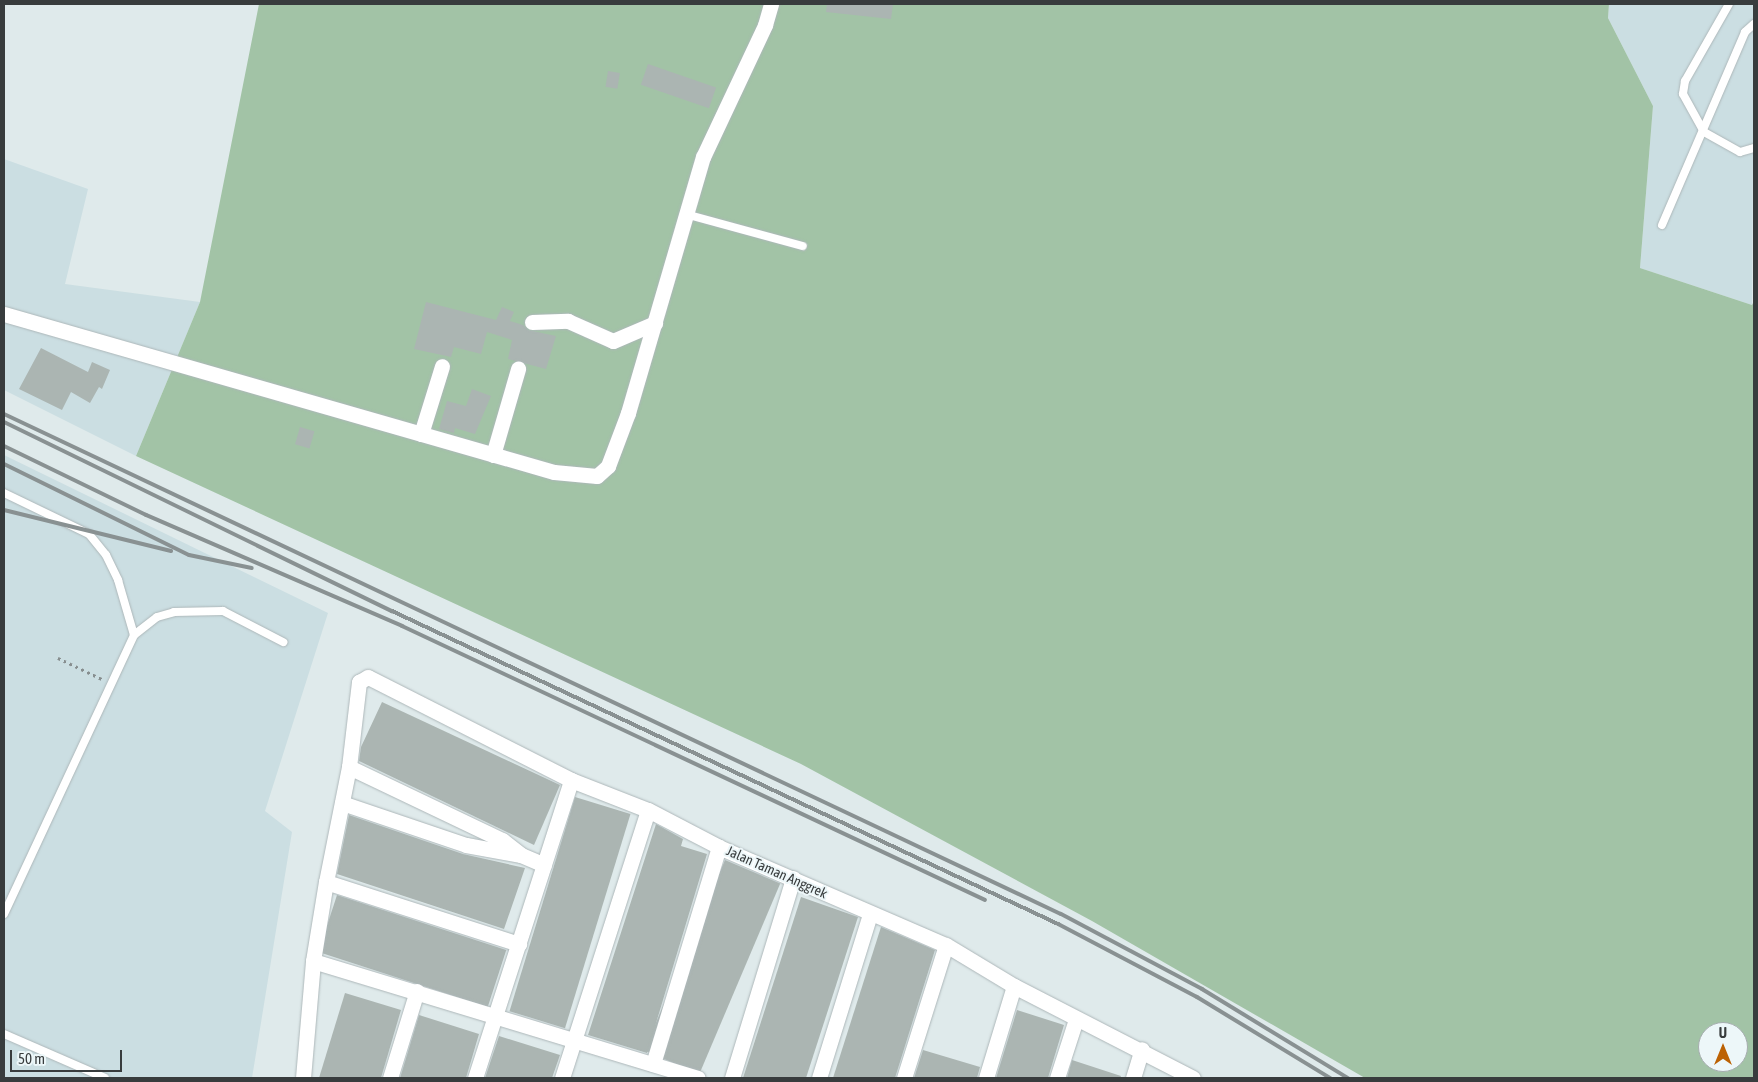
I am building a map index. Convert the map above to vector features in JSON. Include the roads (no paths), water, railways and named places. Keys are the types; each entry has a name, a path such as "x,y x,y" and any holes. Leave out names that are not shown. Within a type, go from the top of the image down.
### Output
{"street":[{"path":"4,314 493,455 579,476 597,476 605,470 628,413 685,214 706,148 765,25 771,4"},
{"path":"532,322 568,322 613,341 654,323"},
{"path":"421,434 442,366"},
{"path":"493,455 518,369"},
{"name":"Jalan Taman Anggrek","path":"350,767 360,682 364,678 373,678 571,780 648,810 719,847 794,878 870,914 946,945 1014,986 1076,1019 1142,1049 1193,1078"},
{"path":"303,1078 313,961 326,882 350,767 502,840 521,855"},
{"path":"475,1078 571,780"},
{"path":"342,803 466,844 521,855 544,865"},
{"path":"562,1078 648,810"},
{"path":"652,1064 719,847"},
{"path":"732,1078 794,878"},
{"path":"326,882 518,944"},
{"path":"818,1078 870,914"},
{"path":"904,1078 946,945"},
{"path":"313,961 417,991 698,1078"},
{"path":"986,1078 1014,986"},
{"path":"390,1078 417,991"},
{"path":"1057,1078 1076,1019"},
{"path":"1132,1078 1142,1049"}],"lane":[{"path":"1729,4 1685,81 1683,94 1704,132 1740,152 1754,148"},
{"path":"1662,225 1704,132 1745,32 1754,24"},
{"path":"685,214 803,246"},
{"path":"4,493 89,534 106,555 118,580 134,635"},
{"path":"4,914 113,684 134,635 157,617 174,612 223,611 283,642"},
{"path":"4,1034 105,1078"}],"railway":[{"path":"4,414 1061,914 1202,989 1348,1078"},
{"path":"4,422 392,611 1058,924 1197,997 1330,1078"},
{"path":"4,446 146,515 402,626 985,900"},
{"path":"4,464 189,555 252,568"},
{"path":"4,510 171,551"}]}
